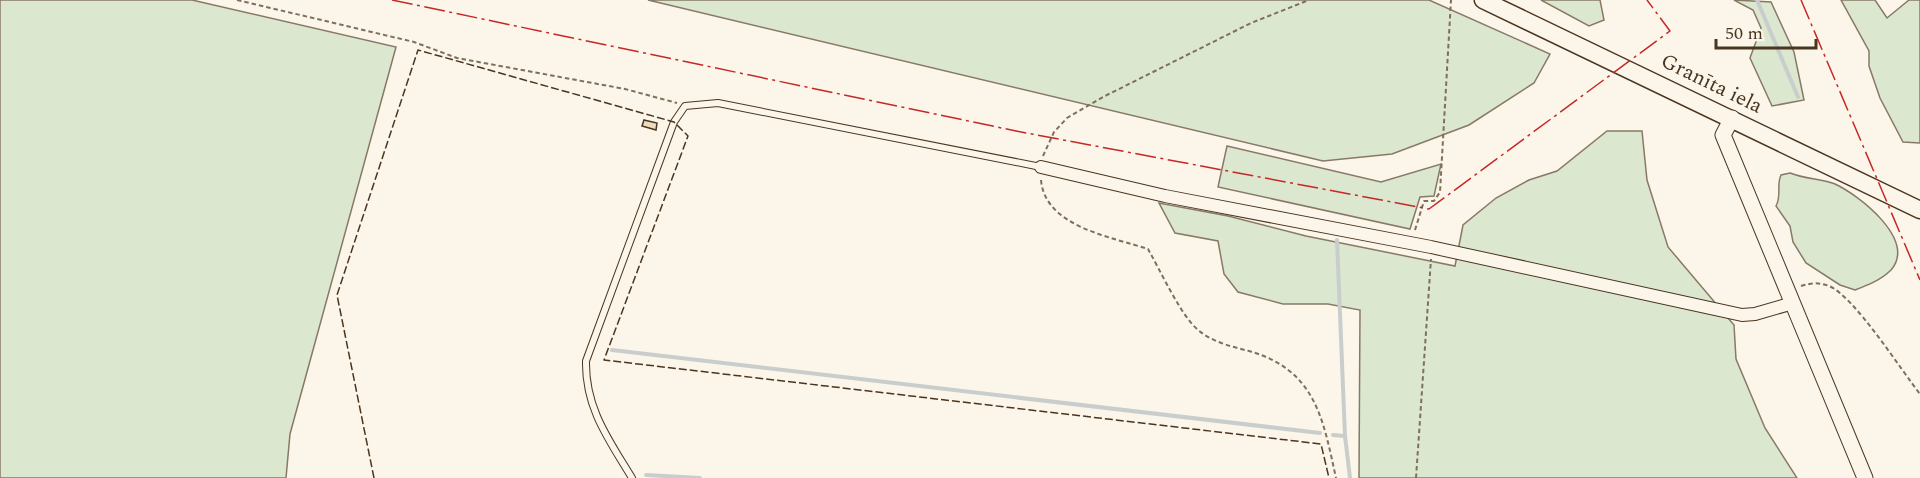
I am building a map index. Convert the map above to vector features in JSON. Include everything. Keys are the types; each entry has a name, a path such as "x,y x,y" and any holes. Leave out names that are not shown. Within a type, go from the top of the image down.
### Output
{"main road":[{"name":"Granīta iela","path":"1483,0 1920,210"}],"street":[{"path":"1732,118 1723,135 1865,478"},
{"path":"1041,167 1165,196 1431,247 1742,315 1755,314 1790,296"}],"lane":[{"path":"632,478 595,415 588,395 586,361 674,122 686,106 718,103 1041,167"}],"path":[{"path":"237,0 414,42 457,58 625,89 686,106"},
{"path":"1309,0 1251,23 1103,97 1067,118 1054,132 1041,167 1042,189 1054,209 1082,228 1148,249 1193,324 1218,343 1272,358 1298,381 1314,399 1322,416 1336,478"},
{"path":"1410,243 1424,201 1434,201 1440,192 1450,0"},
{"path":"1416,478 1431,247"},
{"path":"1790,296 1815,282 1831,286 1849,301 1920,394"}],"green space":[{"path":"0,0 192,0 396,47 290,434 286,478 0,478"},
{"path":"648,0 1429,0 1550,54 1534,83 1469,125 1392,154 1323,161"},
{"path":"1541,0 1600,0 1604,20 1589,26"},
{"path":"1734,0 1771,2 1794,52 1804,100 1772,106 1750,58 1761,28 1753,10"},
{"path":"1841,0 1875,0 1887,18 1909,0 1920,0 1920,143 1903,142 1880,98 1869,66 1869,51"},
{"path":"1607,131 1642,131 1647,180 1668,247 1734,325 1736,359 1765,428 1797,478 1359,478 1360,310 1328,304 1283,304 1238,292 1224,274 1218,241 1175,233 1159,203 1455,266 1463,225 1496,198 1529,180 1557,171"},
{"path":"1227,146 1381,182 1441,164 1434,196 1420,197 1410,229 1218,187"},
{"path":"1790,173 1835,184 1858,198 1882,220 1897,245 1897,258 1887,274 1855,290 1840,285 1806,263 1793,242 1790,226 1776,206 1781,175"}],"building":[{"path":"644,120 657,123 656,130 642,126"}],"waterway":[{"path":"1757,0 1798,97"},
{"path":"1337,240 1345,436 1350,478"},
{"path":"612,350 1320,433"},
{"path":"1333,435 1344,436"},
{"path":"646,475 700,478"}],"fence":[{"path":"374,478 337,295 418,50 674,122 688,136 604,360 1321,444 1329,478"}],"power":[{"path":"392,0 1016,131 1429,209 1670,31 1647,0"},
{"path":"1801,0 1920,280"}]}
